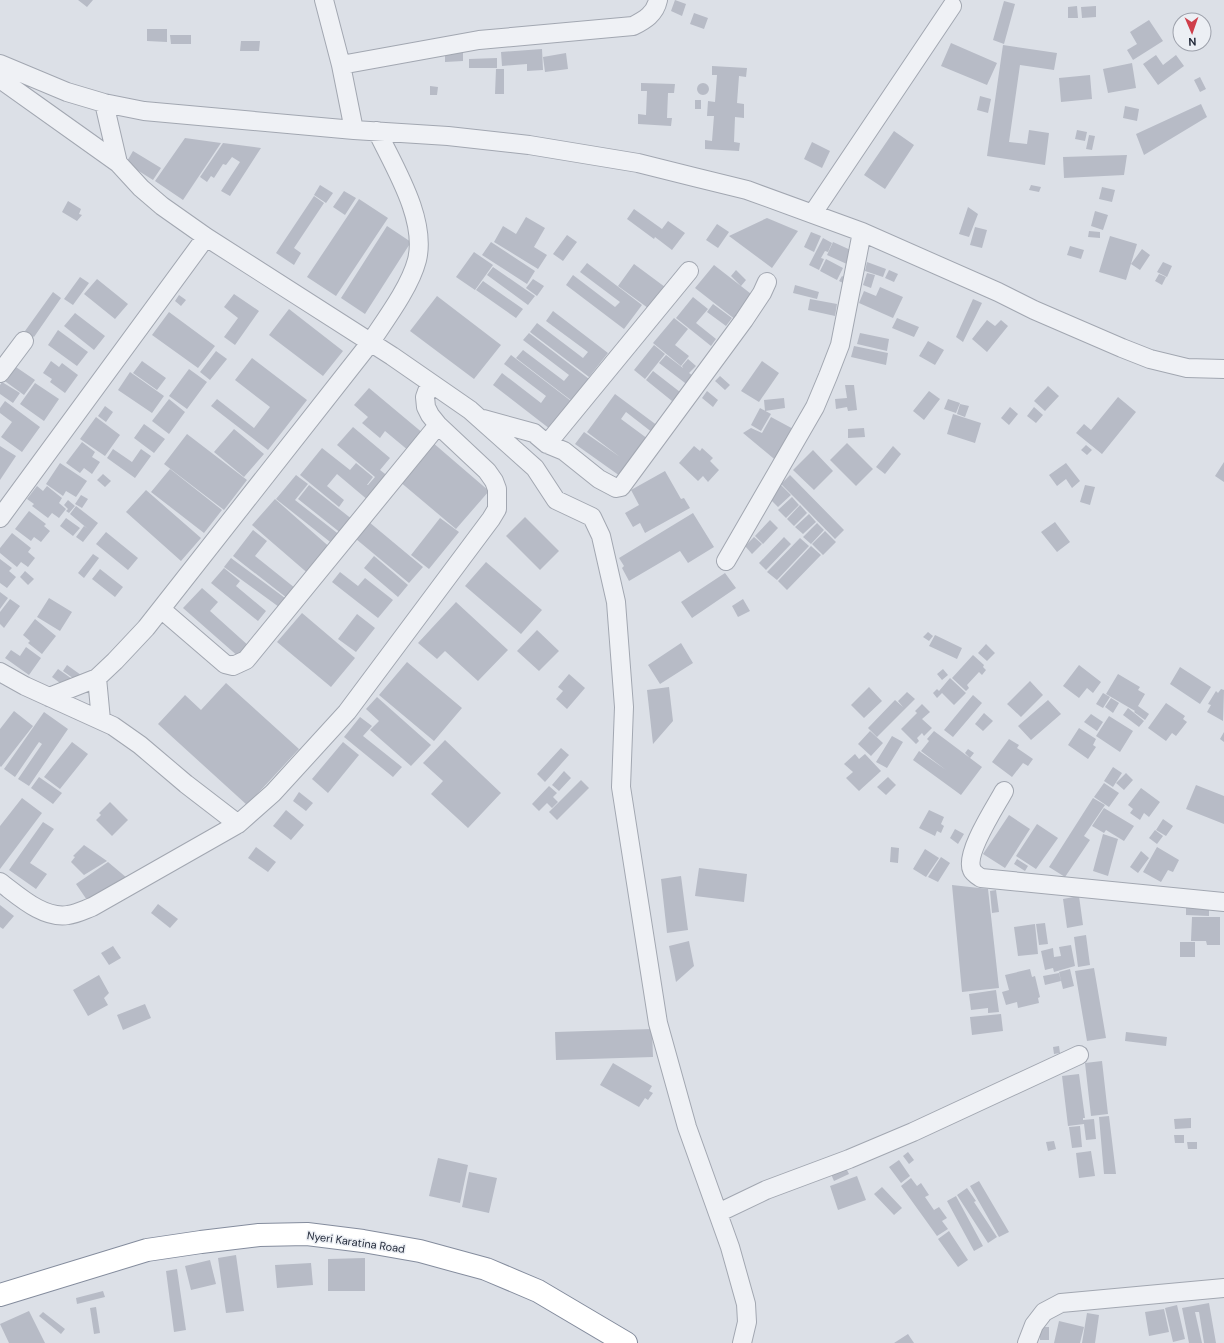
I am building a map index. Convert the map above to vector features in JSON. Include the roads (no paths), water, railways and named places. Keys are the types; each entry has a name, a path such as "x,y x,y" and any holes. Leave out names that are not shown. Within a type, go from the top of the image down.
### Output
{"highway":[{"name":"Nyeri Karatina Road","path":"0,1295 147,1250 201,1242 259,1236 307,1234 363,1241 420,1251 486,1269 538,1291 626,1343"}],"street":[{"path":"324,0 341,65 354,130"},
{"path":"341,65 479,40 633,26 644,21 651,14 658,0"},
{"path":"813,213 952,6"},
{"path":"0,64 67,92 104,103 144,110 354,130 378,130 448,136 529,145 638,163 747,190 862,232 998,292 1034,310 1150,359 1187,368 1224,369"},
{"path":"0,79 118,163 141,188 162,206 206,237 370,343 470,410 535,468 556,500 592,517 601,536 616,602 624,707 621,787 658,1023 687,1127 730,1247 746,1304 746,1342"},
{"path":"104,103 118,163"},
{"path":"49,696 97,678 136,639 370,343 402,292 417,260 418,230 412,204 378,130"},
{"path":"726,561 816,406 840,345 862,232"},
{"path":"0,518 206,237"},
{"path":"547,444 689,271"},
{"path":"479,418 534,433 547,444 564,451 599,479 612,487 621,487 744,320 762,293 767,282"},
{"path":"0,373 24,341"},
{"path":"0,882 42,911 55,915 66,916 77,914 238,824 272,793 347,712 491,519 497,508 496,485 487,471 438,425 430,415 426,407 426,397 430,383"},
{"path":"161,609 225,664 233,666 246,660 438,425"},
{"path":"0,672 25,686 112,726 140,745 186,784 238,824"},
{"path":"97,678 101,720"},
{"path":"1004,791 975,844 970,860 972,870 981,878 1224,902"},
{"path":"718,1213 766,1190 848,1159 913,1132 1079,1055"},
{"path":"1027,1343 1034,1325 1044,1312 1061,1303 1224,1288"}]}
